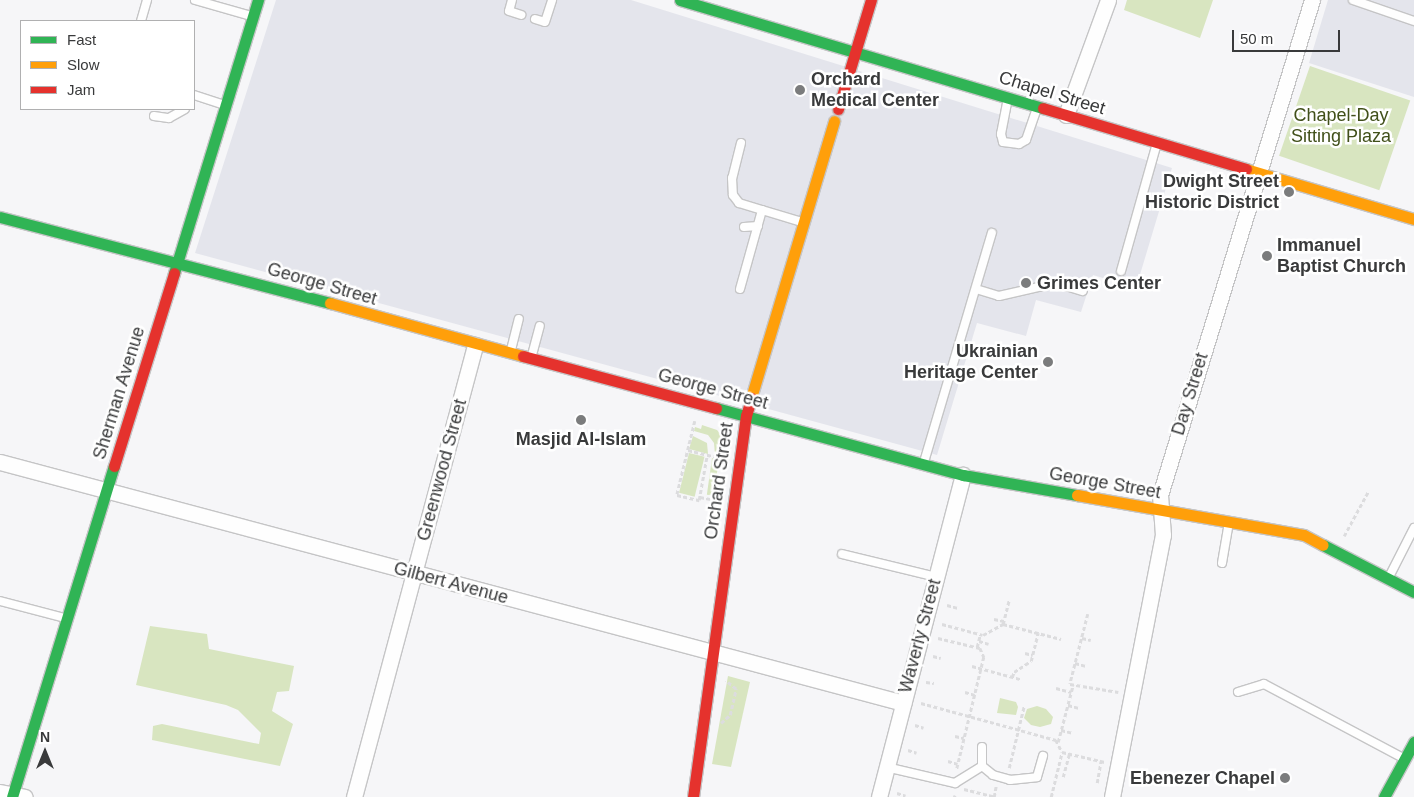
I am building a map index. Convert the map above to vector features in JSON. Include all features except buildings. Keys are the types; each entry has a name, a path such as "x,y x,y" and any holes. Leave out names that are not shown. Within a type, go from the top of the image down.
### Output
{"main road":[{"name":"Sherman Avenue","path":"13,795 258,0"},
{"name":"Chapel Street","path":"680,0 854,54 1008,98 1414,220"},
{"path":"838,109 871,0"},
{"name":"Orchard Street","path":"693,797 746,416 834,121"},
{"name":"George Street","path":"0,218 178,262 475,345 964,475 1304,535 1389,577 1414,592"},
{"path":"1384,797 1414,742"}],"street":[{"path":"1066,116 1108,0"},
{"name":"Day Street","path":"1112,797 1163,535 1160,495 1257,174 1312,0"},
{"name":"Greenwood Street","path":"354,797 475,345"},
{"name":"Gilbert Avenue","path":"0,462 903,703"},
{"name":"Waverly Street","path":"878,797 964,475"}],"lane":[{"path":"141,20 147,0"},
{"path":"195,0 253,16"},
{"path":"221,0 227,9"},
{"path":"512,0 509,11 521,15"},
{"path":"535,19 545,22 552,0"},
{"path":"1353,0 1414,21"},
{"path":"197,96 226,105"},
{"path":"1008,98 1001,134 1003,142 1020,144 1026,140 1037,107"},
{"path":"154,116 169,118 183,110"},
{"path":"742,143 732,178 733,195 738,206 762,210 804,223"},
{"path":"1121,270 1157,144"},
{"path":"740,288 762,210"},
{"path":"744,227 758,226"},
{"path":"923,464 992,234"},
{"path":"976,289 998,296 1056,283 1083,291"},
{"path":"509,354 518,319"},
{"path":"531,360 540,326"},
{"path":"1222,563 1229,522"},
{"path":"1389,577 1414,528"},
{"path":"842,554 936,577"},
{"path":"0,601 67,618"},
{"path":"1238,692 1264,684 1404,759"},
{"path":"982,747 982,766"},
{"path":"982,766 1006,779 1021,781 1037,777 1044,756"},
{"path":"886,767 955,783 982,766"}],"path":[{"path":"695,419 677,495 699,500 700,497 715,500"},
{"path":"688,450 721,458"},
{"path":"700,497 707,455"},
{"path":"1343,537 1370,490"},
{"path":"1004,623 1009,600"},
{"path":"947,606 958,608"},
{"path":"1058,744 1072,692 1073,685 1070,684 1088,614"},
{"path":"994,619 1061,638"},
{"path":"942,624 980,635 1004,623"},
{"path":"973,633 974,628"},
{"path":"1012,677 1014,672 1031,661 1038,633"},
{"path":"977,647 980,635"},
{"path":"938,638 977,647 984,657 955,783 965,790 995,797"},
{"path":"1082,638 1091,640"},
{"path":"979,641 989,644"},
{"path":"1025,653 1033,655"},
{"path":"933,656 941,658"},
{"path":"1075,663 1086,666"},
{"path":"972,666 1020,679"},
{"path":"718,724 725,722 730,715 736,689 725,680"},
{"path":"926,682 934,683"},
{"path":"1073,685 1122,693"},
{"path":"1056,688 1072,692"},
{"path":"965,692 975,694"},
{"path":"921,703 1056,740 1062,752 1051,797"},
{"path":"1068,705 1079,708"},
{"path":"1006,779 1024,706"},
{"path":"915,725 924,728"},
{"path":"1061,730 1073,733"},
{"path":"955,736 964,738"},
{"path":"908,750 918,753"},
{"path":"1062,752 1109,762"},
{"path":"1056,776 1064,777 1068,754"},
{"path":"948,761 958,764"},
{"path":"1097,783 1101,761"},
{"path":"897,793 906,796"}],"shaded area":[{"path":"276,0 631,0 1172,168 1136,288 1093,275 1081,312 1036,300 1026,336 977,323 937,455 195,253"},
{"path":"1328,0 1414,0 1414,97 1309,63"}],"green space":[{"path":"1127,0 1213,0 1200,38 1124,10"},
{"name":"Chapel-Day Sitting Plaza","path":"1310,66 1410,101 1379,190 1279,156"},
{"path":"702,425 717,430 722,436 719,452 715,455 714,443 708,435 694,431 695,427 701,429"},
{"path":"693,436 707,443 708,454 689,449"},
{"path":"689,453 705,457 695,497 679,493"},
{"path":"712,458 719,459 714,496 707,495"},
{"path":"150,626 207,634 209,649 294,666 289,691 277,692 272,711 293,724 280,766 152,740 153,726 162,724 259,744 261,733 238,710 226,705 136,685"},
{"path":"728,676 750,682 731,767 712,764"},
{"path":"1000,698 1016,702 1018,707 1016,715 997,713"},
{"path":"1037,706 1046,709 1053,717 1051,724 1040,727 1031,725 1024,718 1027,709"}],"traffic: fast":[{"path":"174,273 258,0"},
{"path":"680,0 1043,108"},
{"path":"0,217 330,303"},
{"path":"716,408 963,475 1077,495"},
{"path":"12,797 114,466"},
{"path":"1323,545 1414,592"},
{"path":"1384,797 1414,742"}],"traffic: slow":[{"path":"751,398 834,121"},
{"path":"1246,169 1414,219"},
{"path":"330,303 523,356"},
{"path":"1077,495 1304,535 1323,545"}],"traffic: jam":[{"path":"838,109 871,0"},
{"path":"1043,108 1246,169"},
{"path":"114,466 174,273"},
{"path":"523,356 716,408"},
{"path":"693,797 746,416 751,398"}],"place":[{"name":"Orchard Medical Center","path":"800,90"},
{"name":"Dwight Street Historic District","path":"1289,192"},
{"name":"Immanuel Baptist Church","path":"1267,256"},
{"name":"Grimes Center","path":"1026,283"},
{"name":"Ukrainian Heritage Center","path":"1048,362"},
{"name":"Masjid Al-Islam","path":"581,420"},
{"name":"Ebenezer Chapel","path":"1285,778"}]}
